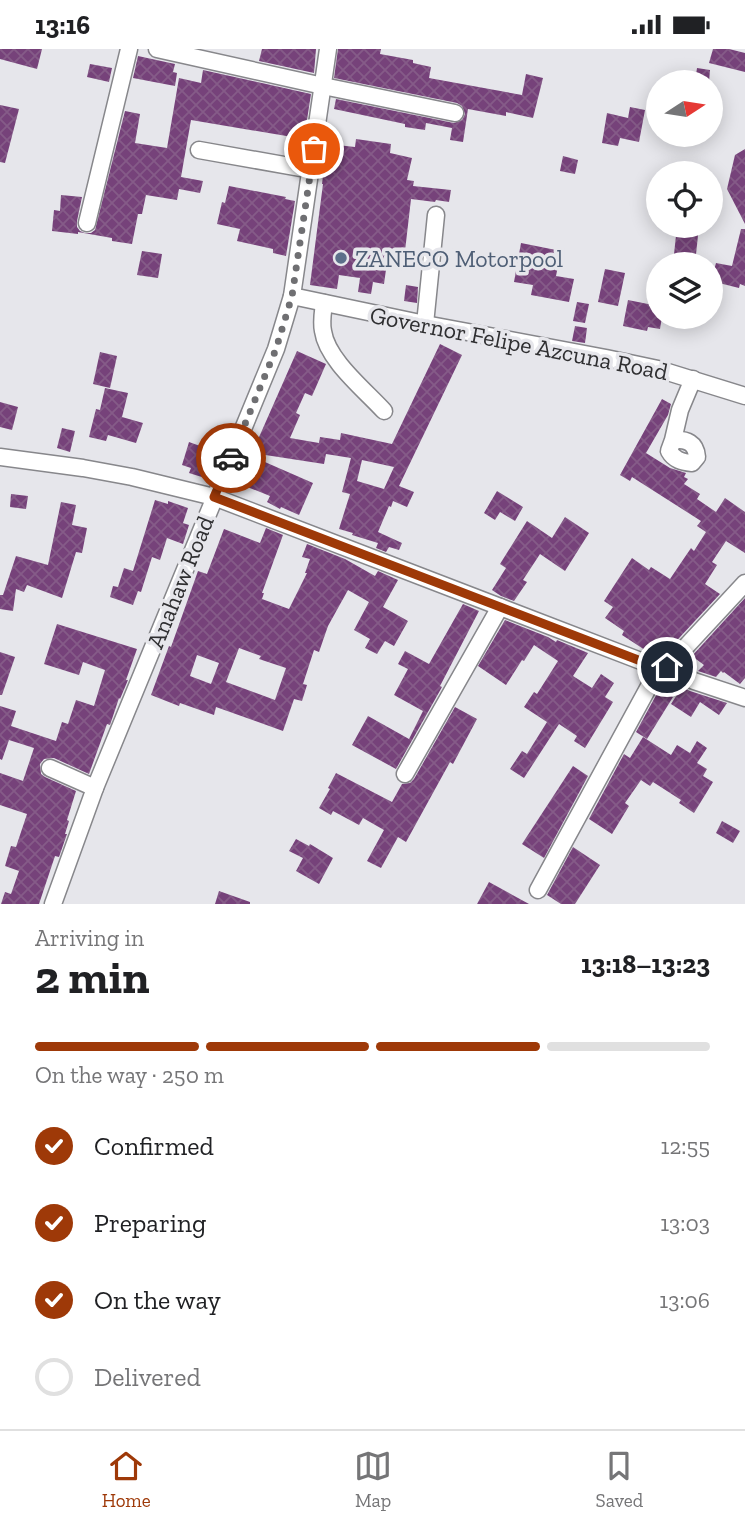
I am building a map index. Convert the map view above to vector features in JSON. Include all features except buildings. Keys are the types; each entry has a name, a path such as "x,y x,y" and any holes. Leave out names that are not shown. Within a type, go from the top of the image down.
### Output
{"street":[{"path":"87,223 129,49"},
{"path":"157,49 456,113"},
{"name":"Anahaw Road","path":"53,904 95,788 276,349 292,296 328,49"},
{"path":"199,150 312,170"},
{"path":"425,324 436,215"},
{"name":"Governor Felipe Azcuna Road","path":"292,296 658,369 745,396"},
{"path":"324,303 322,329 332,353 384,411"},
{"path":"673,440 680,410 693,379"},
{"path":"0,457 108,473 214,497 694,681 745,698"},
{"path":"538,890 663,668 745,583"},
{"path":"405,774 499,607"},
{"path":"50,768 95,788"}],"way so far":[{"path":"231,458 276,349 292,296 314,149"}],"place":[{"name":"ZANECO Motorpool","path":"341,258"}],"route":[{"path":"231,458 214,497 571,636 659,668 667,667"}]}
